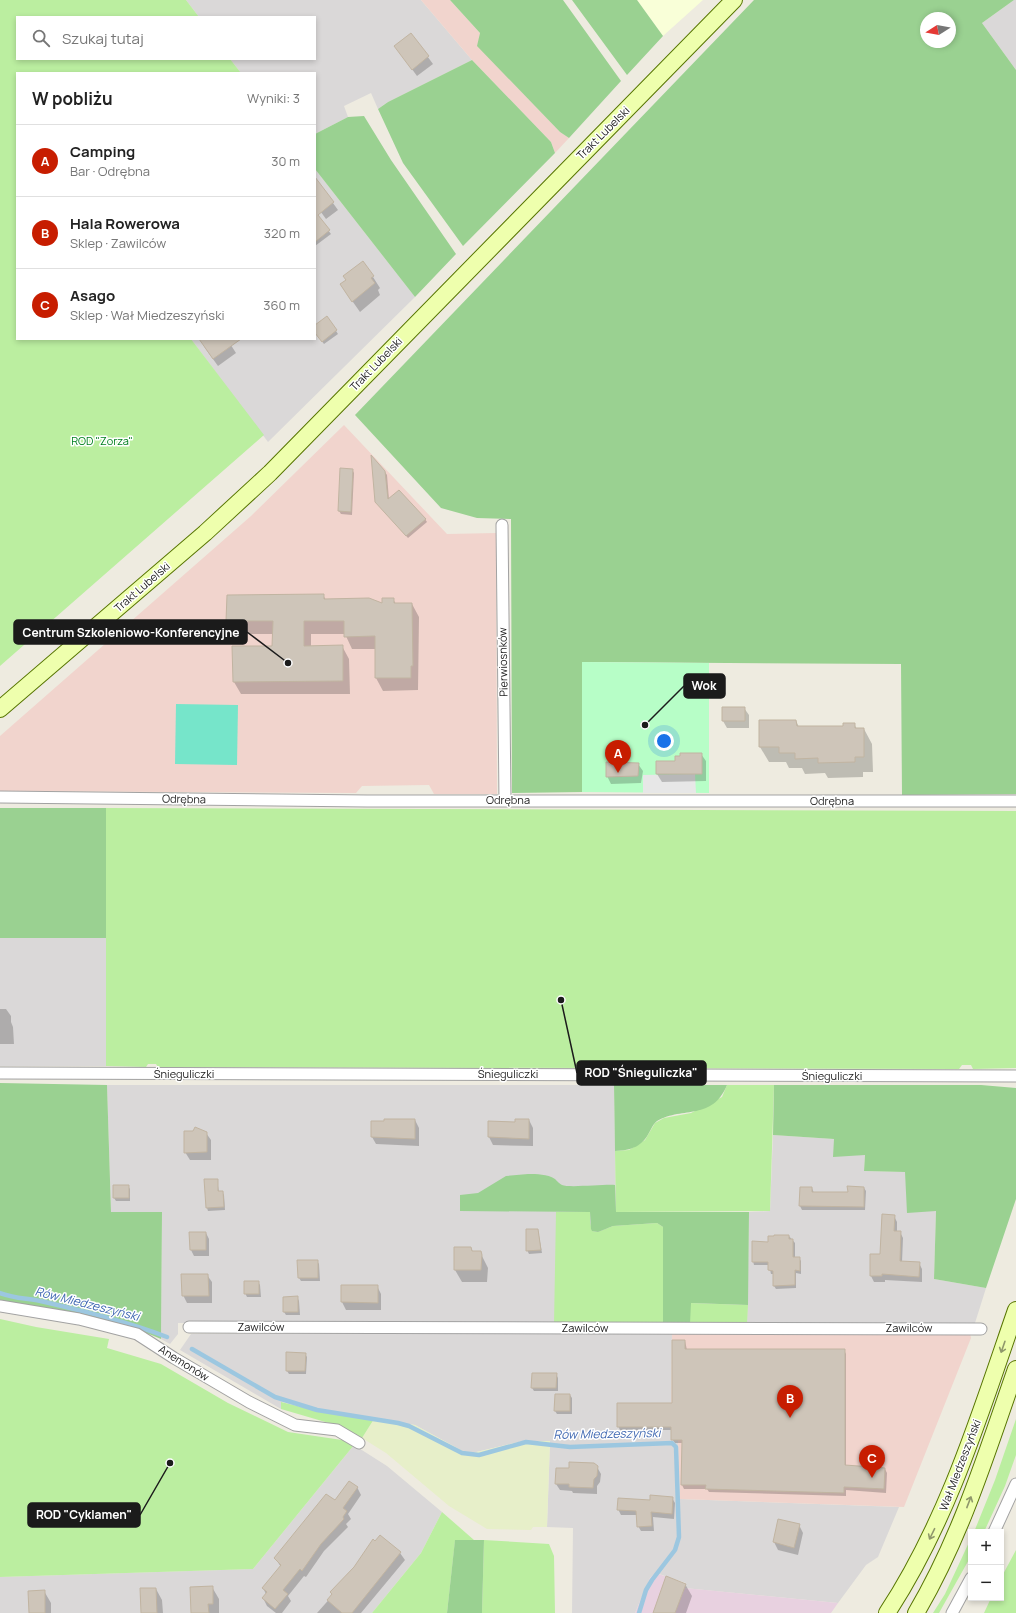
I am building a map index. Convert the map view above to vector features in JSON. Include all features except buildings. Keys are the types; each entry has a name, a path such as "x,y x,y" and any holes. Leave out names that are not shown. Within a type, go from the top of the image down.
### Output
{"street":[{"name":"Trakt Lubelski","path":"0,709 205,533 270,473 734,0"},
{"name":"Pierwiosnków","path":"502,525 505,800"},
{"name":"Odrębna","path":"0,797 367,801 1016,801"},
{"name":"Śnieguliczki","path":"0,1073 1016,1076"},
{"name":"Anemonów","path":"0,1306 78,1319 137,1334 248,1402 295,1425 336,1430 359,1443"},
{"name":"Wał Miedzeszyński","path":"887,1613 924,1549 951,1491 969,1446 1016,1310"},
{"name":"Zawilców","path":"189,1327 980,1329"},
{"name":"Wał Miedzeszyński","path":"916,1613 935,1578 961,1521 1016,1369"},
{"path":"995,1529 1016,1484"},
{"path":"952,1613 968,1584"}],"shaded area":[{"path":"186,0 421,0 472,60 388,102 378,109 371,93 344,106 348,117 316,133 316,72 240,72 231,60 316,60 316,16 198,16"},
{"path":"421,0 450,0 480,33 478,46 560,132 569,138 555,153 551,142 472,60"},
{"path":"637,0 703,0 663,36"},
{"path":"1016,0 1016,70 982,23"},
{"path":"316,170 415,297 268,442 192,340 316,340"},
{"path":"344,425 447,534 496,533 497,794 434,794 429,785 362,786 356,793 0,791 0,736 251,516"},
{"path":"695,774 696,793 643,793 643,775"},
{"path":"0,938 106,938 106,1066 0,1066"},
{"path":"107,1085 614,1085 616,1212 554,1324 178,1323 178,1334 170,1344 161,1339 162,1213 111,1212"},
{"path":"773,1135 834,1139 865,1155 864,1171 905,1172 936,1211 934,1279 986,1288 975,1323 747,1324 749,1212 770,1211"},
{"path":"672,1332 671,1438 678,1440 680,1499 899,1507 878,1557 866,1565 838,1603 684,1588 686,1583 656,1573 650,1578 635,1613 572,1613 573,1528 547,1527 550,1441 523,1441 468,1454 415,1425 326,1413 282,1402 281,1409 180,1350 191,1334"},
{"path":"672,1332 970,1333 971,1338 904,1507 680,1499 678,1440 671,1438"},
{"path":"374,1419 415,1425 468,1454 523,1441 550,1441 547,1527 533,1527 531,1530 487,1529 449,1506 386,1453 362,1438"},
{"path":"354,1445 387,1466 442,1512 421,1553 372,1613 0,1613 0,1577 253,1569"},
{"path":"656,1573 686,1584 685,1588 838,1603 831,1613 635,1613 650,1578"}],"green space":[{"name":"ROD \"Zorza\"","path":"0,0 186,0 198,16 16,16 16,60 231,60 240,72 16,72 16,340 192,340 264,435 0,666"},
{"path":"450,0 563,0 621,81 569,138 560,132 477,46 480,33"},
{"path":"572,0 637,0 663,36 627,75"},
{"path":"754,0 1014,0 982,23 1016,70 1016,794 902,795 901,664 582,662 582,792 512,793 511,519 477,518 441,508 355,415"},
{"path":"472,60 551,142 555,153 463,246 403,163 378,109 388,102"},
{"path":"364,116 391,160 456,254 415,297 316,170 316,133 348,117"},
{"path":"582,662 709,663 709,793 582,792"},
{"path":"176,704 238,705 237,765 175,764"},
{"path":"0,808 106,808 106,938 0,938"},
{"path":"106,808 1016,811 1016,1068 973,1069 971,1065 962,1065 959,1069 158,1067 156,1064 148,1064 146,1067 106,1066"},
{"path":"0,1083 107,1085 111,1212 162,1212 161,1339 142,1331 102,1319 0,1301"},
{"path":"614,1085 727,1085 721,1096 714,1104 696,1111 677,1114 657,1121 644,1141 636,1147 627,1150 615,1151"},
{"path":"727,1085 774,1085 770,1211 616,1212 615,1151 629,1150 645,1140 655,1123 664,1118 691,1113 722,1097"},
{"path":"774,1085 981,1085 1016,1088 1016,1199 986,1288 934,1279 936,1211 907,1213 905,1172 864,1171 865,1155 833,1157 834,1139 773,1135"},
{"path":"528,1174 549,1176 566,1186 615,1185 616,1212 749,1212 748,1305 691,1303 690,1324 663,1323 663,1227 657,1223 613,1226 598,1232 592,1231 591,1229 590,1212 460,1211 460,1195 478,1193 506,1176"},
{"path":"556,1212 590,1212 592,1231 598,1232 613,1226 657,1223 663,1227 663,1323 554,1324"},
{"path":"690,1303 748,1305 747,1324 690,1324"},
{"path":"0,1319 36,1327 109,1339 107,1348 161,1364 228,1403 288,1432 342,1440 354,1445 253,1569 0,1577"},
{"path":"281,1402 326,1413 374,1419 362,1438 339,1426 281,1409"},
{"path":"1016,1419 1016,1455 1005,1486 985,1529 975,1529 995,1480"},
{"path":"442,1512 474,1540 455,1541 447,1613 372,1613 421,1553"},
{"path":"455,1540 484,1540 482,1613 447,1613"},
{"path":"484,1540 549,1544 554,1556 555,1613 482,1613"},
{"path":"968,1544 968,1561 939,1613 933,1613 945,1594"},
{"path":"1016,1550 1016,1613 984,1613 990,1601 1004,1601 1004,1572"}],"waterway":[{"name":"Rów Miedzeszyński","path":"0,1293 92,1314 167,1337"},
{"name":"Rów Miedzeszyński","path":"192,1349 275,1397 317,1410 409,1426 462,1453 479,1455 526,1442 570,1447 672,1443 676,1447 679,1537 675,1550 646,1590 639,1613"}],"place":[{"name":"Centrum Szkoleniowo-Konferencyjne","path":"288,663"},
{"name":"Wok","path":"645,725"},
{"name":"Camping","path":"618,773"},
{"name":"ROD \"Śnieguliczka\"","path":"561,1000"},
{"name":"Hala Rowerowa","path":"790,1418"},
{"name":"ROD \"Cyklamen\"","path":"170,1463"},
{"name":"Asago","path":"872,1478"}]}
